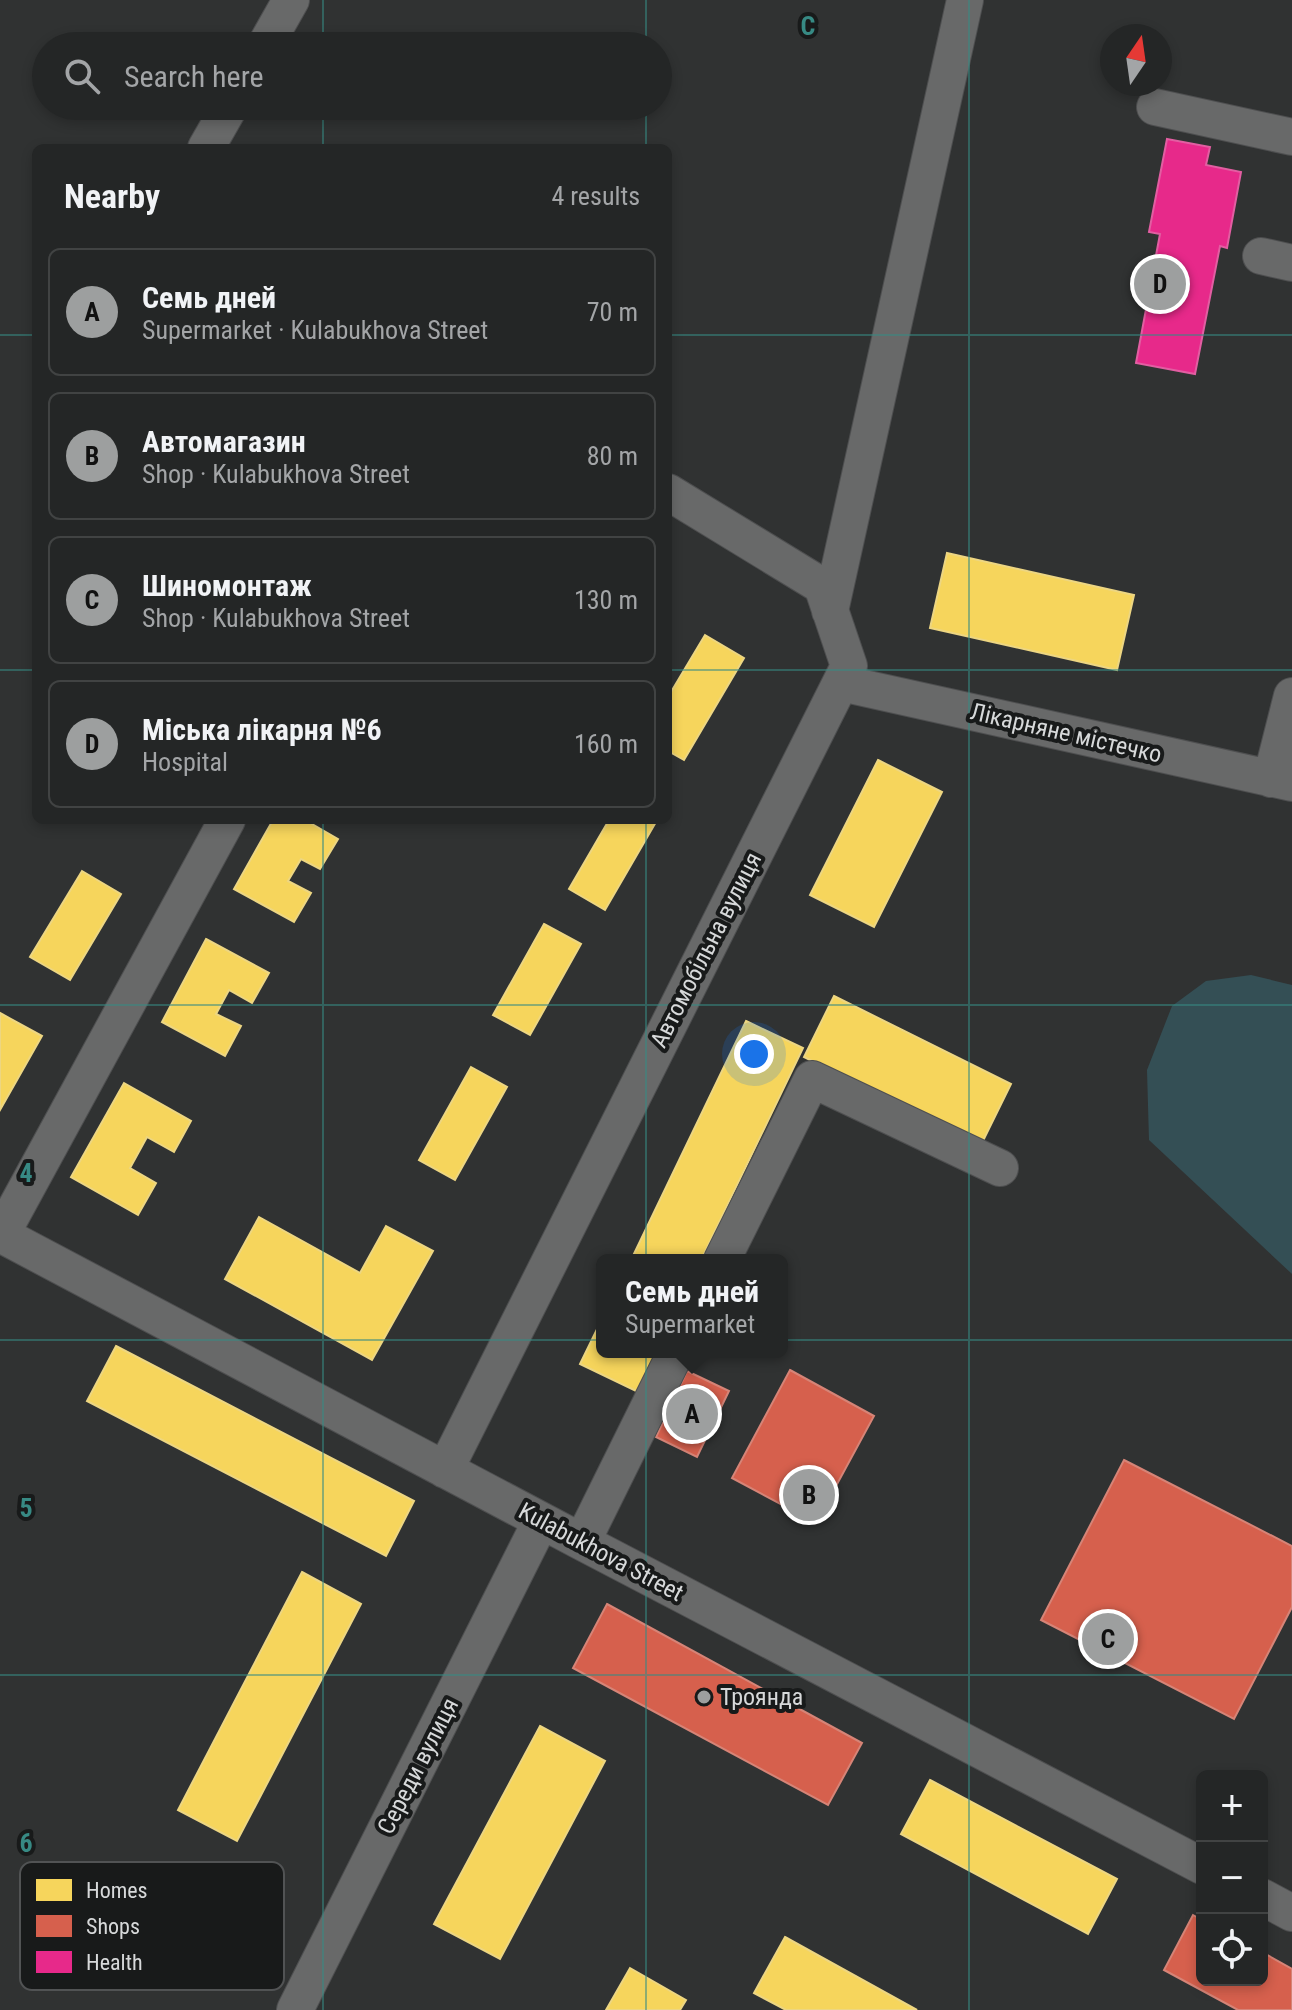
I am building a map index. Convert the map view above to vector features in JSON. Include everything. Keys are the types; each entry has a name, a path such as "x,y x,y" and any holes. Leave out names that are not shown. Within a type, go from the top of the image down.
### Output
{"street":[{"path":"273,32 291,0"},
{"path":"830,611 965,0"},
{"path":"1155,107 1292,137"},
{"path":"208,144 222,120"},
{"name":"Автомобільна вулиця","path":"445,1470 849,666 822,586 672,494"},
{"name":"Лікарняне містечко","path":"841,683 1282,781"},
{"path":"1282,781 1292,696"},
{"path":"1,1235 225,824"},
{"path":"725,1254 812,1079 1000,1168"},
{"name":"Kulabukhova Street","path":"1,1235 1196,1863"},
{"path":"582,1542 673,1358"},
{"name":"Середи вулиця","path":"295,2010 541,1521"},
{"path":"1268,1900 1292,1913"}],"shaded area":[{"path":"1251,975 1292,985 1292,1274 1149,1140 1147,1070 1172,1006 1206,981"}],"building: Homes":[{"path":"947,553 1134,595 1117,670 930,628"},
{"path":"705,635 744,658 684,760 672,753 672,690"},
{"path":"878,760 942,792 874,927 810,895"},
{"path":"271,824 312,824 338,839 320,869 301,859 288,881 311,893 294,922 234,889"},
{"path":"607,824 655,824 605,910 569,889"},
{"path":"82,871 121,894 70,980 30,957"},
{"path":"544,924 581,944 530,1035 493,1015"},
{"path":"206,939 269,973 252,1003 229,990 216,1014 241,1026 225,1056 162,1022"},
{"path":"834,996 1011,1084 981,1145 804,1057"},
{"path":"0,1013 42,1036 0,1110"},
{"path":"746,1021 803,1048 704,1254 634,1254"},
{"path":"471,1067 507,1087 455,1180 419,1160"},
{"path":"124,1083 191,1121 174,1152 147,1137 130,1168 156,1183 138,1215 71,1177"},
{"path":"259,1217 360,1273 386,1226 433,1251 372,1360 225,1279"},
{"path":"596,1331 596,1358 654,1358 638,1392 580,1364"},
{"path":"116,1346 414,1501 386,1556 87,1401"},
{"path":"302,1572 361,1604 237,1841 178,1810"},
{"path":"540,1726 605,1761 500,1959 434,1924"},
{"path":"930,1780 1117,1879 1088,1934 901,1834"},
{"path":"785,1937 917,2010 786,2010 754,1993"},
{"path":"630,1968 686,2000 680,2010 606,2010"}],"building: Shops":[{"path":"790,1370 874,1416 816,1523 732,1478"},
{"path":"687,1371 729,1391 697,1457 656,1437"},
{"path":"1124,1460 1292,1546 1292,1607 1234,1719 1041,1620"},
{"path":"607,1604 862,1743 828,1805 573,1668"},
{"path":"1193,1915 1196,1917 1196,1986 1268,1986 1268,1955 1292,1969 1292,2010 1238,2010 1164,1970"}],"building: Health":[{"path":"1167,139 1210,147 1206,165 1241,172 1227,248 1220,246 1195,374 1136,363 1160,234 1149,232"}],"place":[{"name":"Міська лікарня №6","path":"1160,284"},
{"name":"Семь дней","path":"692,1414"},
{"name":"Автомагазин","path":"809,1495"},
{"name":"Шиномонтаж","path":"1108,1639"},
{"name":"Троянда","path":"704,1697"}]}
